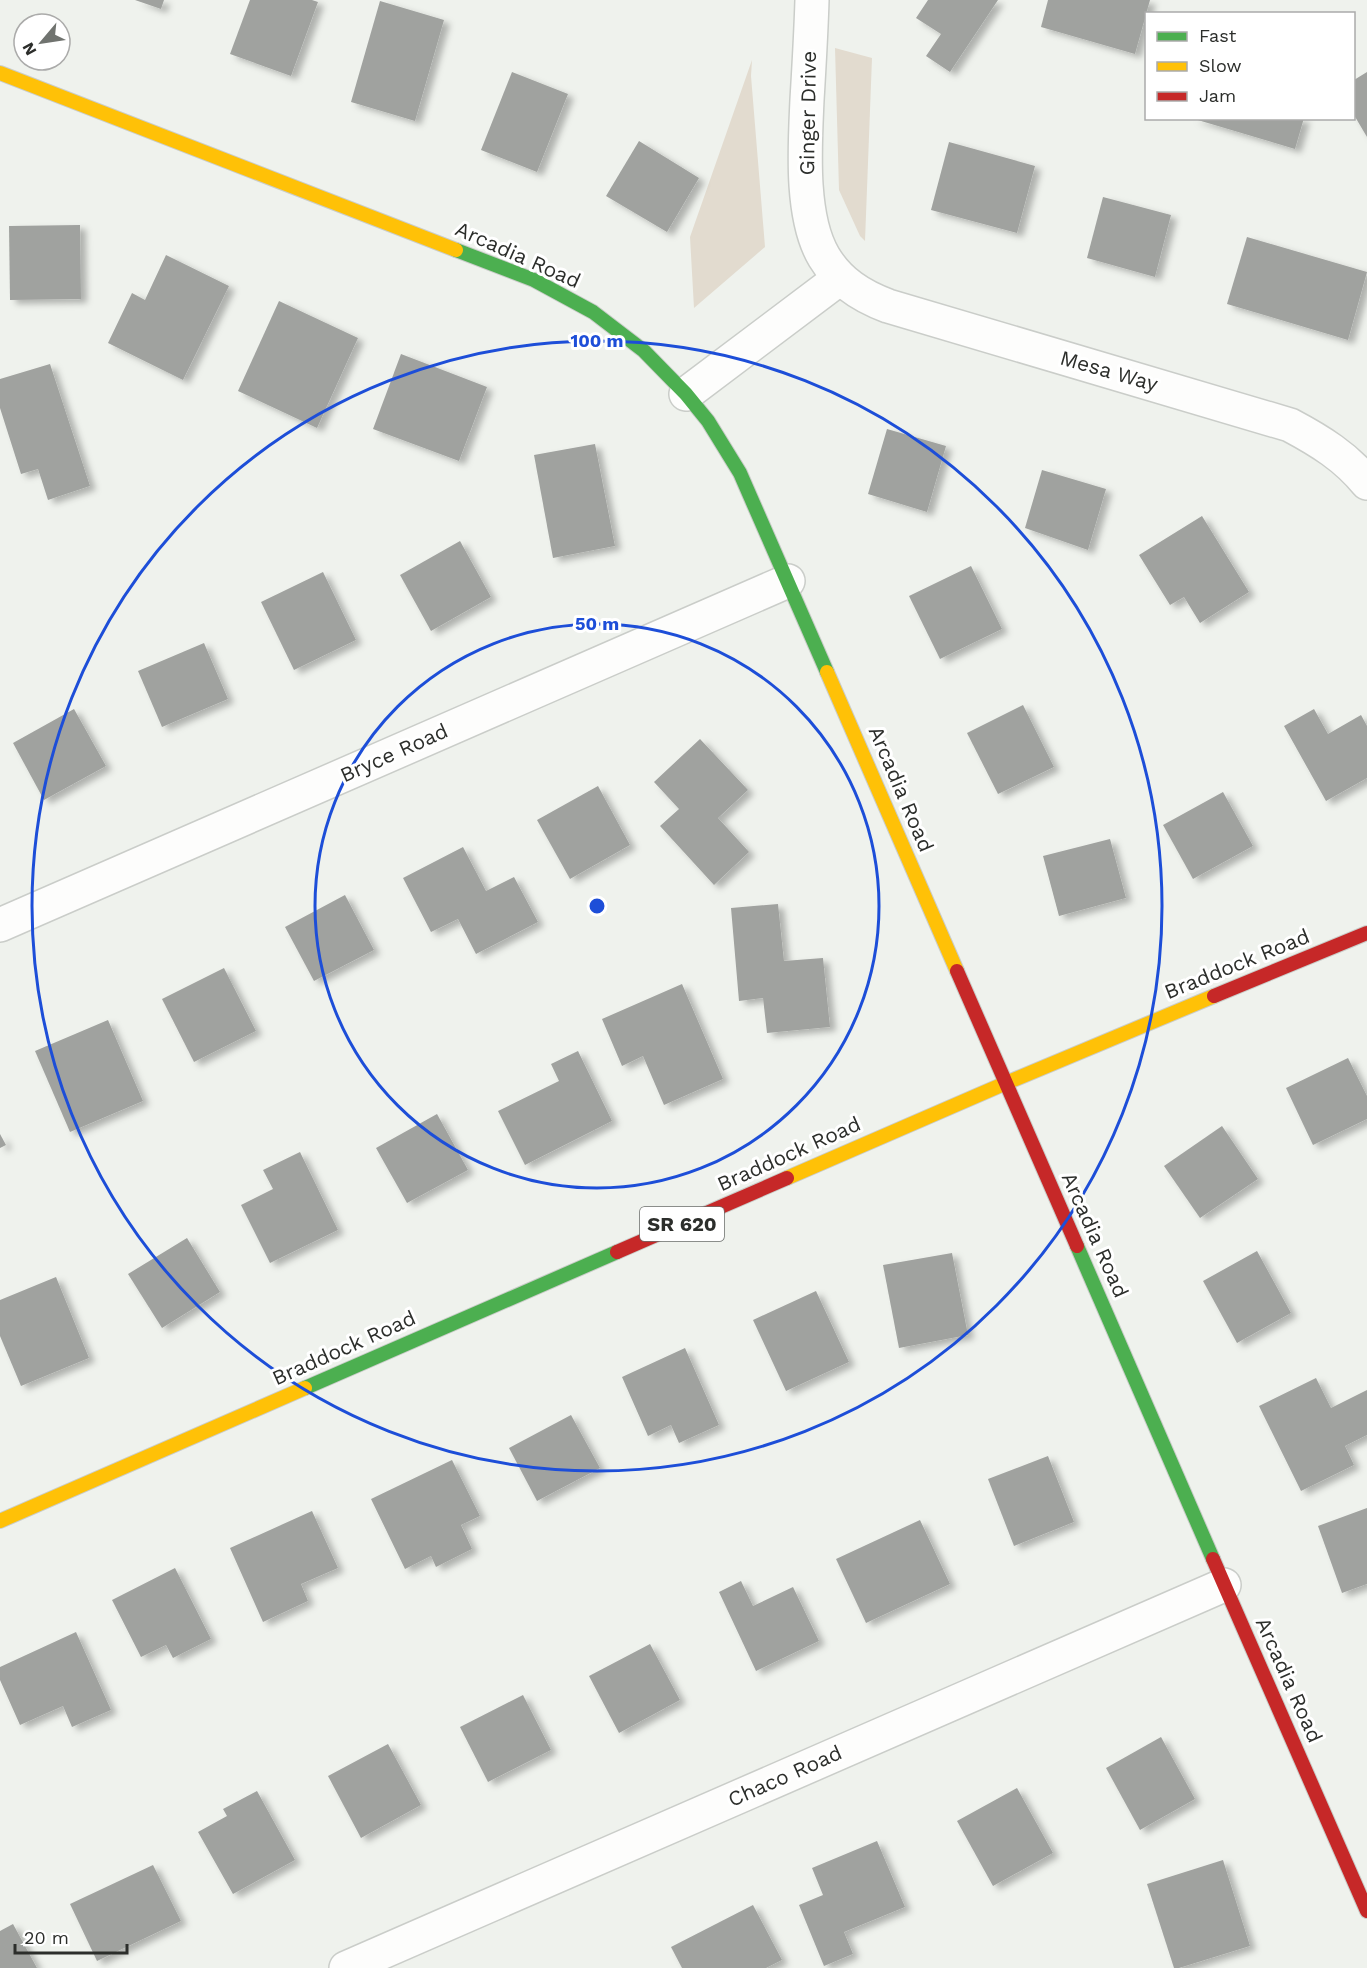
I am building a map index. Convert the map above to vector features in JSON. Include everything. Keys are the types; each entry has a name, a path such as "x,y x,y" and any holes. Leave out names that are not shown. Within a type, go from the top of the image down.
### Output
{"street":[{"name":"Ginger Drive","path":"812,0 804,170 812,226 823,256 840,278"},
{"name":"Arcadia Road","path":"0,73 534,280 593,312 644,351 687,394 708,421 740,473 788,581 1367,1911"},
{"path":"687,394 840,278"},
{"name":"Mesa Way","path":"840,278 865,298 888,306 1290,425 1325,444 1356,469 1367,483"},
{"name":"Bryce Road","path":"0,925 788,581"},
{"name":"Braddock Road","path":"0,1521 1006,1083 1367,933"},
{"name":"Chaco Road","path":"346,1968 1224,1585"}],"shaded area":[{"path":"835,48 872,58 865,241 860,236 839,190"},
{"path":"752,60 751,76 765,247 694,308 690,237"}],"building":[{"path":"135,0 164,0 161,9"},
{"path":"250,0 312,0 318,2 291,76 230,54"},
{"path":"928,0 998,0 950,72 926,56 941,34 916,18"},
{"path":"1048,0 1150,0 1135,54 1041,27"},
{"path":"380,1 444,20 415,121 351,102"},
{"path":"512,72 568,94 537,172 481,150"},
{"path":"1367,72 1367,137 1355,117 1355,79"},
{"path":"1198,120 1303,120 1295,149"},
{"path":"639,141 699,178 667,232 606,196"},
{"path":"949,142 1035,166 1017,233 931,210"},
{"path":"1103,197 1171,215 1155,277 1087,258"},
{"path":"80,225 81,299 10,300 9,226"},
{"path":"1247,237 1367,272 1348,340 1227,304"},
{"path":"166,255 229,286 183,380 108,343 132,293 145,300"},
{"path":"279,301 358,338 317,428 238,391"},
{"path":"401,354 487,387 459,461 373,429"},
{"path":"50,364 90,486 48,500 38,469 21,474 0,408 0,379"},
{"path":"887,429 946,446 927,512 868,494"},
{"path":"595,444 615,546 553,558 534,455"},
{"path":"1042,470 1106,489 1088,550 1025,528"},
{"path":"1202,516 1249,592 1200,623 1184,597 1170,605 1139,555"},
{"path":"460,541 491,597 431,631 400,575"},
{"path":"971,566 1002,629 940,659 909,596"},
{"path":"323,572 356,640 294,670 261,602"},
{"path":"204,643 228,699 162,727 138,671"},
{"path":"1023,705 1054,767 998,794 967,733"},
{"path":"74,709 106,766 44,800 13,743"},
{"path":"1314,709 1328,734 1361,715 1367,726 1367,778 1326,801 1284,726"},
{"path":"700,739 748,790 718,818 749,852 714,885 660,826 679,809 654,782"},
{"path":"598,786 630,845 570,879 537,820"},
{"path":"1223,792 1253,846 1193,879 1163,825"},
{"path":"1110,839 1126,898 1059,916 1043,856"},
{"path":"463,847 486,891 514,877 538,922 476,954 458,919 431,932 403,878"},
{"path":"345,895 374,950 314,981 285,927"},
{"path":"778,904 784,961 823,958 830,1027 767,1033 763,998 739,1001 731,908"},
{"path":"224,968 256,1031 194,1062 162,999"},
{"path":"682,984 723,1079 664,1105 643,1056 622,1066 602,1019"},
{"path":"108,1020 143,1101 70,1132 35,1051"},
{"path":"578,1051 612,1121 525,1165 498,1111 559,1081 551,1064"},
{"path":"1348,1058 1367,1096 1367,1119 1313,1145 1286,1088"},
{"path":"437,1114 468,1170 407,1203 376,1148"},
{"path":"1222,1126 1258,1179 1200,1218 1164,1166"},
{"path":"0,1134 6,1145 0,1148"},
{"path":"300,1152 338,1230 270,1263 241,1205 273,1189 263,1170"},
{"path":"187,1238 220,1292 162,1328 128,1274"},
{"path":"1257,1251 1291,1313 1237,1343 1203,1281"},
{"path":"952,1253 968,1335 899,1348 883,1265"},
{"path":"56,1277 89,1358 21,1386 0,1336 0,1300"},
{"path":"816,1291 849,1362 786,1391 753,1320"},
{"path":"685,1348 719,1425 679,1443 671,1425 648,1436 622,1377"},
{"path":"1316,1378 1331,1408 1367,1390 1367,1435 1345,1446 1354,1465 1301,1491 1259,1406"},
{"path":"571,1415 600,1468 537,1501 509,1448"},
{"path":"1048,1456 1074,1522 1014,1546 988,1479"},
{"path":"452,1460 480,1516 461,1525 472,1549 436,1567 431,1556 405,1569 371,1499"},
{"path":"1367,1508 1367,1584 1342,1593 1318,1526"},
{"path":"312,1511 338,1568 301,1584 308,1601 263,1622 230,1548"},
{"path":"920,1520 950,1584 866,1623 836,1559"},
{"path":"175,1568 211,1639 173,1658 166,1645 141,1657 112,1600"},
{"path":"741,1581 753,1606 793,1587 819,1641 756,1671 719,1592"},
{"path":"76,1632 111,1710 72,1727 63,1706 20,1725 0,1680 0,1667"},
{"path":"650,1644 680,1700 619,1733 589,1676"},
{"path":"523,1695 551,1750 488,1782 460,1727"},
{"path":"1161,1737 1195,1799 1140,1830 1106,1768"},
{"path":"388,1744 421,1805 361,1838 328,1776"},
{"path":"1017,1788 1053,1853 993,1886 957,1821"},
{"path":"257,1791 295,1860 233,1894 198,1832 227,1816 223,1809"},
{"path":"877,1841 905,1907 844,1932 853,1954 824,1966 799,1905 823,1895 812,1868"},
{"path":"1223,1860 1250,1946 1174,1968 1147,1884"},
{"path":"153,1865 181,1921 97,1961 70,1904"},
{"path":"753,1905 782,1960 766,1968 682,1968 671,1947"},
{"path":"13,1924 37,1968 0,1968 0,1931"}],"traffic: fast":[{"path":"456,250 534,280 593,312 644,351 686,394 708,421 740,473 827,672"},
{"path":"1077,1246 1213,1559"},
{"path":"305,1388 617,1252"}],"traffic: slow":[{"path":"0,73 456,250"},
{"path":"827,672 957,971"},
{"path":"787,1178 1214,996"},
{"path":"0,1521 305,1388"}],"traffic: jam":[{"path":"1214,996 1367,933"},
{"path":"957,971 1077,1246"},
{"path":"617,1252 787,1178"},
{"path":"1213,1559 1367,1911"}]}
